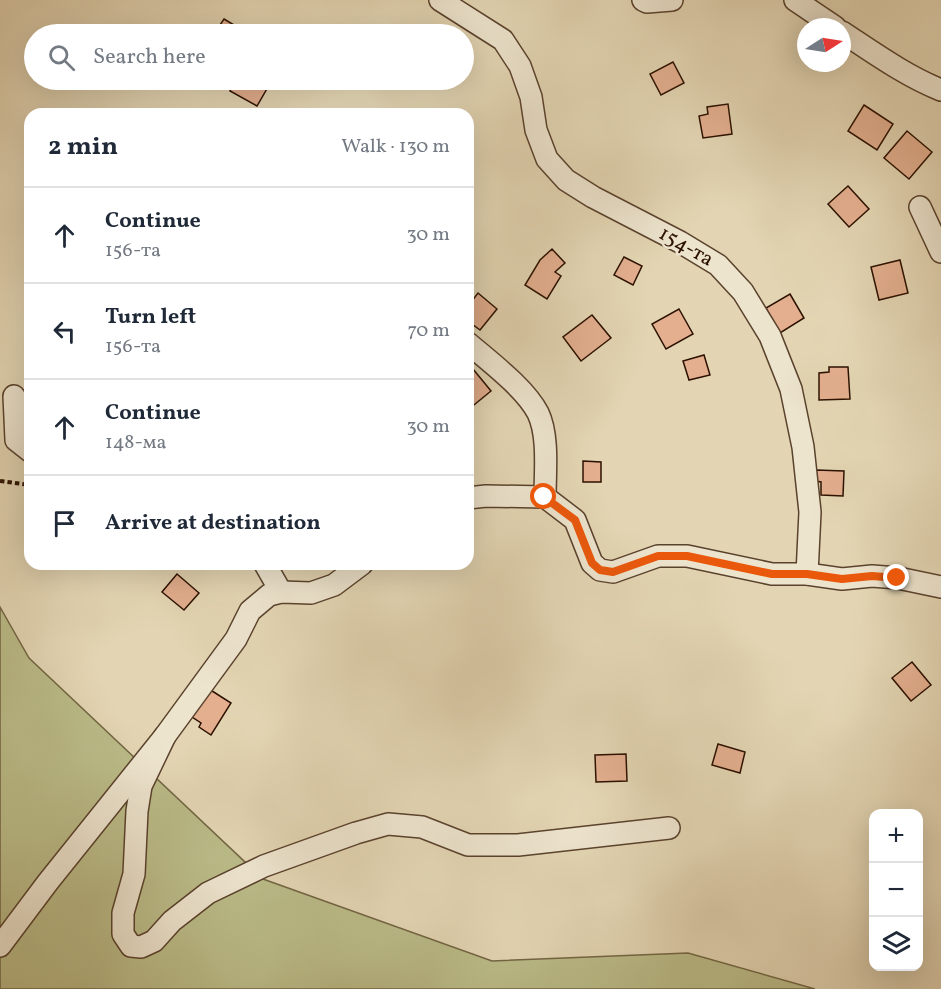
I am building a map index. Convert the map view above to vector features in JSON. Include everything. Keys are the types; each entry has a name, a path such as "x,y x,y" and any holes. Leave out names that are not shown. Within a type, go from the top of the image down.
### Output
{"street":[{"name":"154-та","path":"440,0 502,40 520,66 524,76 531,97 536,130 546,159 566,180 718,265 742,292 770,336 791,389 803,447 810,512 807,574"},
{"path":"644,0 647,2 672,0"},
{"path":"795,0 822,18"},
{"path":"851,38 878,56 941,90"},
{"path":"920,207 941,252"},
{"path":"474,349 514,383 538,414 546,449 544,497"},
{"path":"14,396 16,440 24,447"},
{"path":"474,497 544,497 575,520 592,563 600,570 613,572 658,556 687,556 772,574 807,574 842,579 872,576 897,578 941,587"},
{"path":"268,570 281,592"},
{"path":"0,946 165,736 236,639 250,611 269,595 281,592 311,593 334,585 354,570"},
{"path":"165,736 141,786 137,811 135,874 123,913 123,934 131,945 141,947 154,941 172,921 208,893 264,866 388,824 422,827 468,845 518,845 669,828"}],"path":[{"path":"0,481 24,483"}],"green space":[{"path":"0,607 29,658 263,879 492,961 688,953 815,989 0,989"}],"building":[{"path":"224,19 232,24 221,24"},
{"path":"673,62 684,83 661,95 650,74"},
{"path":"231,90 266,90 257,106"},
{"path":"728,104 732,134 703,138 699,116 708,114 707,107"},
{"path":"864,105 893,124 877,150 848,131"},
{"path":"907,131 932,152 909,179 884,158"},
{"path":"848,186 869,209 849,227 828,204"},
{"path":"552,249 565,263 555,272 561,276 547,299 525,285 540,260"},
{"path":"624,257 642,266 633,285 614,275"},
{"path":"900,260 908,293 879,300 871,267"},
{"path":"478,293 497,309 480,330 474,326 474,298"},
{"path":"790,294 804,318 780,333 766,308"},
{"path":"679,309 693,334 666,349 652,324"},
{"path":"592,315 611,338 581,361 563,337"},
{"path":"704,355 710,375 689,380 683,361"},
{"path":"829,367 848,367 850,399 819,400 819,373 829,372"},
{"path":"474,370 491,391 474,405"},
{"path":"583,461 601,462 601,482 583,482"},
{"path":"816,470 844,471 843,496 821,495 821,482 815,481"},
{"path":"177,574 199,593 184,610 162,592"},
{"path":"912,662 931,685 911,701 892,678"},
{"path":"209,689 231,703 211,735 199,727 201,723 192,717"},
{"path":"718,744 745,752 740,773 712,765"},
{"path":"626,754 627,781 596,782 595,755"}],"route":[{"path":"544,497 575,520 592,563 600,570 613,572 658,556 687,556 772,574 807,574 842,579 872,576 897,578"}]}
